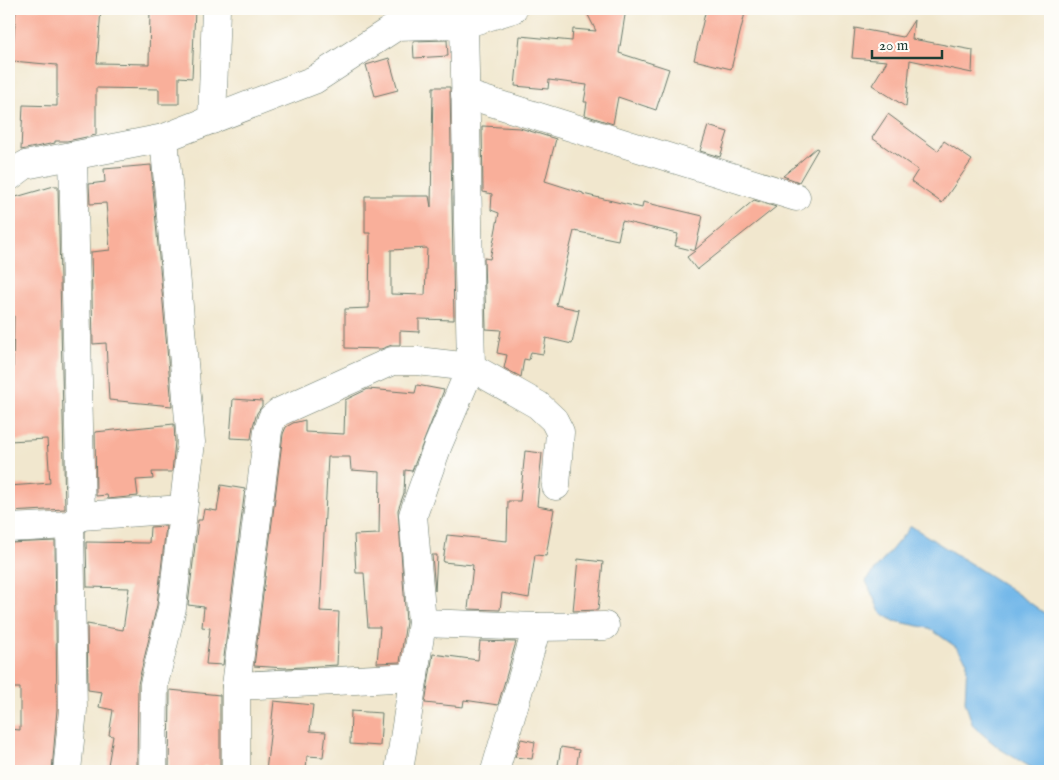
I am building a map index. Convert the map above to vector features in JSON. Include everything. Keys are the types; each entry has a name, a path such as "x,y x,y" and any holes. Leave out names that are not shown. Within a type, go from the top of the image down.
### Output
{"street":[{"path":"212,120 216,9"},
{"path":"9,177 25,165 164,138 314,80 397,17 464,24 514,9"},
{"path":"399,771 422,623 413,515 438,445 471,367 464,24"},
{"path":"466,94 796,197"},
{"path":"153,771 154,684 172,608 191,442 164,138"},
{"path":"67,771 73,710 75,520 73,156"},
{"path":"236,771 236,686 268,431 272,418 279,412 392,361 417,361 471,367 538,405 554,420 560,432 556,486"},
{"path":"9,528 183,509"},
{"path":"422,623 537,627 605,626"},
{"path":"495,771 537,627"},
{"path":"236,686 414,678"}],"water":[{"path":"911,526 1009,588 1050,617 1050,771 1037,771 1000,749 973,726 965,702 967,661 956,647 929,628 894,621 880,612 866,581"}],"building":[{"path":"16,9 101,9 97,63 149,64 150,9 195,9 192,78 179,77 179,104 159,104 159,89 96,88 96,135 67,141 55,141 55,143 21,150 23,105 57,106 57,65 12,61"},
{"path":"585,9 626,9 619,53 669,69 656,110 618,97 613,124 585,115 587,102 584,102 587,85 549,80 548,89 515,86 520,36 572,41 573,29 596,31"},
{"path":"706,9 746,9 731,69 694,60"},
{"path":"914,20 912,39 973,50 972,73 910,60 906,107 872,85 887,61 852,58 855,28 903,37"},
{"path":"447,40 448,56 414,58 413,41"},
{"path":"389,58 398,90 375,96 366,65"},
{"path":"433,87 450,87 454,320 419,319 419,332 400,331 400,345 392,345 381,349 345,348 345,309 369,308 370,233 365,233 365,196 429,196 431,207","holes":["427,248 425,295 391,294 391,250"]},
{"path":"888,114 938,151 944,141 972,160 942,203 911,181 918,170 872,138"},
{"path":"482,126 520,128 556,139 545,181 583,194 642,208 643,202 703,216 695,250 754,200 776,207 697,270 687,257 695,251 675,246 678,234 622,221 618,240 574,231 556,305 579,310 572,344 546,338 543,354 531,352 529,360 524,359 521,377 504,368 507,355 497,353 501,330 486,329 484,258 490,259 499,213 491,210 492,194 483,192"},
{"path":"708,126 728,132 720,157 700,151"},
{"path":"816,148 818,149 799,182 783,176"},
{"path":"151,165 172,406 109,400 106,343 93,344 91,252 110,250 106,203 90,204 89,184 105,182 104,169"},
{"path":"58,186 65,509 9,512 9,486 50,483 47,439 9,441 9,375 13,375 14,316 9,316 9,199"},
{"path":"417,385 444,390 412,471 405,470 404,493 398,510 406,622 400,662 377,663 380,627 368,627 364,573 356,573 354,535 379,534 380,472 351,470 350,457 328,457 320,611 339,612 337,665 285,668 254,666 283,434 286,427 305,420 305,432 344,434 345,400 368,389 415,393"},
{"path":"233,399 262,401 262,406 257,413 253,426 251,439 230,438"},
{"path":"174,424 175,442 172,472 152,472 153,479 136,480 138,496 108,499 107,495 96,496 95,432"},
{"path":"525,451 542,453 537,506 554,509 546,556 535,555 529,598 502,593 500,610 468,609 473,565 443,562 447,535 507,541 508,501 520,501"},
{"path":"221,485 245,489 223,665 206,664 210,628 202,627 204,607 188,605 198,520 202,520 204,509 217,511"},
{"path":"166,526 157,605 138,684 137,771 107,771 113,736 109,735 113,710 99,707 102,692 88,690 87,624 123,630 129,588 87,587 86,542 149,543 150,527"},
{"path":"55,541 57,709 52,771 9,770 9,729 20,730 20,688 9,688 9,543"},
{"path":"432,555 437,555 435,591"},
{"path":"578,559 603,562 598,610 573,611"},
{"path":"480,641 516,642 498,705 464,700 463,707 425,703 433,654 478,660"},
{"path":"170,690 220,695 220,767 203,766 202,771 169,771"},
{"path":"274,701 313,705 310,731 326,732 323,757 307,756 306,771 266,771"},
{"path":"351,711 382,713 380,746 350,744"},
{"path":"521,739 535,742 532,759 515,757"},
{"path":"561,747 579,750 576,771 557,771"}]}
